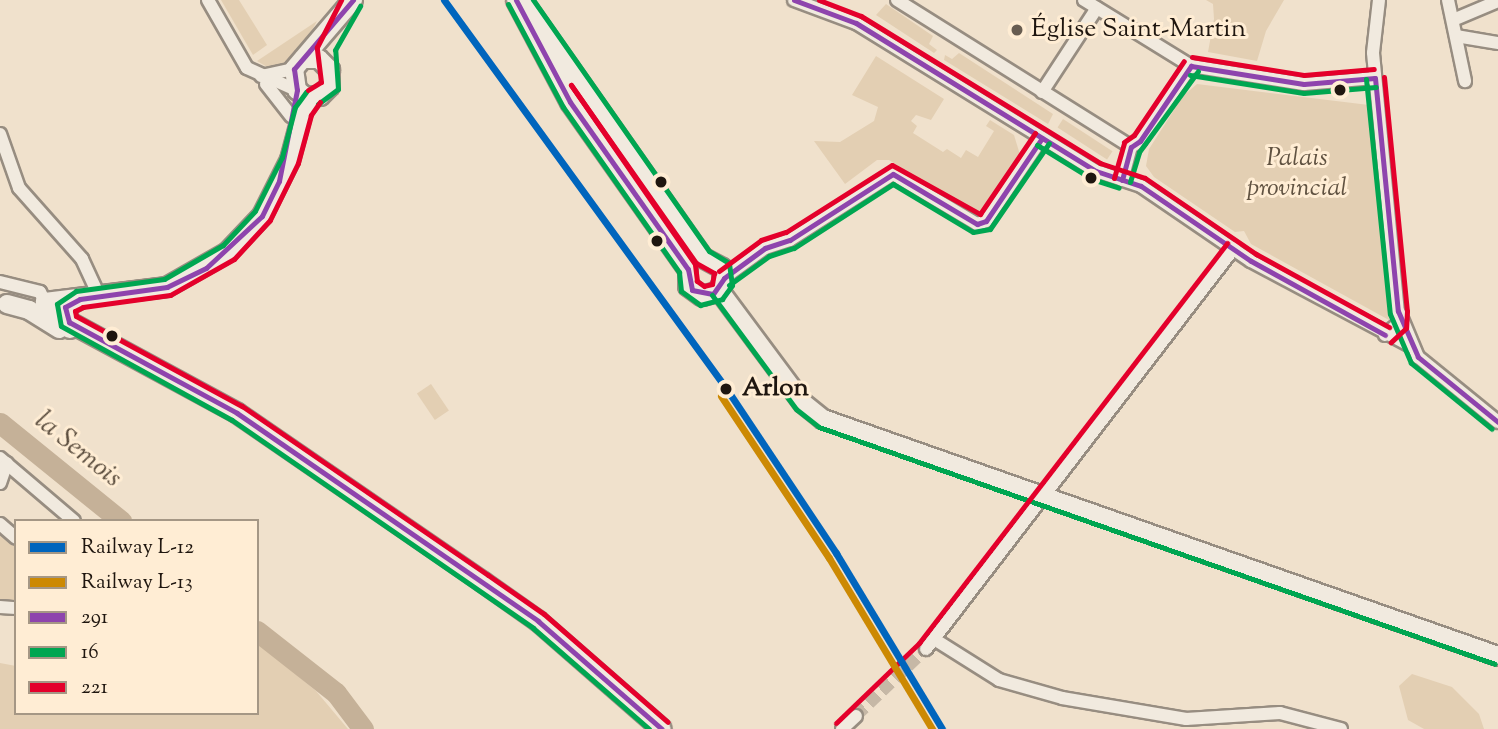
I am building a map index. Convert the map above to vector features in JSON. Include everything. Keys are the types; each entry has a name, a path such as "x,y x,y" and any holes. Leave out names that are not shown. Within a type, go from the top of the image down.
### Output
{"main road":[{"path":"4,305 43,307 167,287 206,268 262,216 297,142 303,111 299,64 354,0"},
{"path":"516,0 570,102 685,264 688,286 696,294 708,296 722,284"},
{"path":"522,0 703,258 719,263 722,284 811,413 1498,656"},
{"path":"302,92 330,86 326,49 341,14"},
{"path":"299,64 326,64"},
{"path":"279,181 292,116 302,92"},
{"path":"80,299 65,307 69,322 237,413 516,606 662,729"},
{"path":"43,307 67,327 153,366"},
{"path":"43,307 63,331 180,381"}],"street":[{"path":"208,0 247,68 281,98 292,116"},
{"path":"794,0 856,23 1096,171 1142,187 1234,248 1385,335 1413,347"},
{"path":"1084,0 1191,66 1304,84 1375,78"},
{"path":"1379,0 1375,78 1398,311 1398,324 1385,335"},
{"path":"1448,0 1465,81"},
{"path":"898,1 1130,147"},
{"path":"1453,20 1498,1"},
{"path":"1042,92 1097,8"},
{"path":"1456,36 1498,43"},
{"path":"258,76 299,64"},
{"path":"1122,180 1130,147 1140,141 1191,66"},
{"path":"258,76 302,92"},
{"path":"0,134 19,188 82,259 100,298"},
{"path":"722,284 765,248 790,240 893,174 977,223 986,221 1042,138"},
{"path":"1234,248 930,644 999,680 1062,698 1186,719 1280,713 1341,729"},
{"path":"0,282 40,292 43,307"},
{"path":"1398,311 1413,347 1426,365 1498,422"},
{"path":"0,483 3,460"},
{"path":"3,460 72,519"},
{"path":"0,524 14,536"},
{"path":"842,729 856,716"}],"green space":[{"path":"221,0 239,0 267,45 253,55"},
{"path":"1206,0 1284,0 1266,31 1257,61 1208,52 1214,19 1213,4"},
{"path":"886,4 933,36 929,44 937,50 934,53 876,15"},
{"path":"317,21 303,47 285,65 269,68 257,61"},
{"path":"959,53 1053,114 1048,124 944,60 945,55 952,59"},
{"path":"876,56 944,99 931,120 916,115 911,121 917,126 913,133 943,152 947,149 961,158 966,150 978,157 994,131 986,126 990,120 1014,135 1021,158 986,214 977,215 889,160 877,160 845,184 814,141 840,142 874,121 878,107 852,95"},
{"name":"Palais provincial","path":"1197,84 1369,105 1389,320 1251,244 1244,231 1235,232 1154,177 1146,166 1149,149 1183,96"},
{"path":"1063,119 1112,151 1107,160 1058,127"},
{"path":"431,384 449,411 435,420 417,394"},
{"path":"0,530 14,540 14,603 0,603"},
{"path":"259,644 316,691 348,729 0,729 0,663 14,666 14,715 259,715"},
{"path":"1412,674 1452,687 1479,714 1484,729 1424,729 1408,720 1399,686"}],"waterway":[{"name":"la Semois","path":"0,423 119,519"},
{"name":"la Semois","path":"259,633 336,693 363,729"}],"tunnel":[{"path":"856,716 926,649"}],"rail line":[{"name":"L-12","path":"444,0 728,391 836,553 942,729"},
{"name":"L-13","path":"721,396 829,558 932,729"}],"transit line":[{"name":"221","path":"308,90 321,82 317,47 341,0"},
{"name":"291","path":"353,0 294,69 297,90 279,181 262,216 206,268 167,287 80,299 65,307 69,322 237,413 538,621 662,729"},
{"name":"291","path":"516,0 570,102 688,269 692,290 713,294 724,278"},
{"name":"16","path":"508,4 563,107 679,272 681,291 700,305 722,299 732,285 729,263 709,251 533,0"},
{"name":"291","path":"794,0 856,23 1096,171 1141,186 1251,261 1385,335"},
{"name":"221","path":"819,0 861,16 1100,163 1145,178 1256,254 1389,327"},
{"name":"16","path":"318,104 338,89 335,50 360,6"},
{"name":"221","path":"1192,57 1304,75 1374,69"},
{"name":"221","path":"1114,178 1124,142 1134,135 1184,61"},
{"name":"291","path":"1191,66 1304,84 1375,78"},
{"name":"291","path":"1122,180 1131,147 1140,141 1191,66"},
{"name":"16","path":"1130,182 1139,152 1198,71"},
{"name":"16","path":"1190,75 1304,93 1376,87"},
{"name":"221","path":"1384,77 1407,311 1406,328 1391,342"},
{"name":"291","path":"1375,78 1398,311 1418,357 1498,422"},
{"name":"16","path":"1366,79 1390,314 1411,363 1492,429"},
{"name":"221","path":"571,85 696,263 714,273 712,284 704,286 697,281 695,264 571,85"},
{"name":"16","path":"306,92 295,107 282,157 255,211 223,245 164,279 76,291 57,304 61,326 232,420 533,628 649,729"},
{"name":"221","path":"320,102 311,115 298,163 270,220 234,259 170,295 83,307 75,311 76,316 242,406 544,614 668,722"},
{"name":"221","path":"719,271 761,240 786,232 892,165 980,214 1035,133"},
{"name":"291","path":"724,278 765,248 790,240 893,174 977,224 986,221 1042,138"},
{"name":"16","path":"729,285 769,256 794,248 893,184 973,232 990,229 1049,143"},
{"name":"16","path":"1037,145 1092,179 1119,188"},
{"name":"221","path":"836,723 919,643 1227,243"},
{"name":"16","path":"712,295 796,409 819,427 1495,664"}],"place":[{"name":"Église Saint-Martin","path":"1017,30"},
{"name":"Arlon","path":"726,389"}]}
